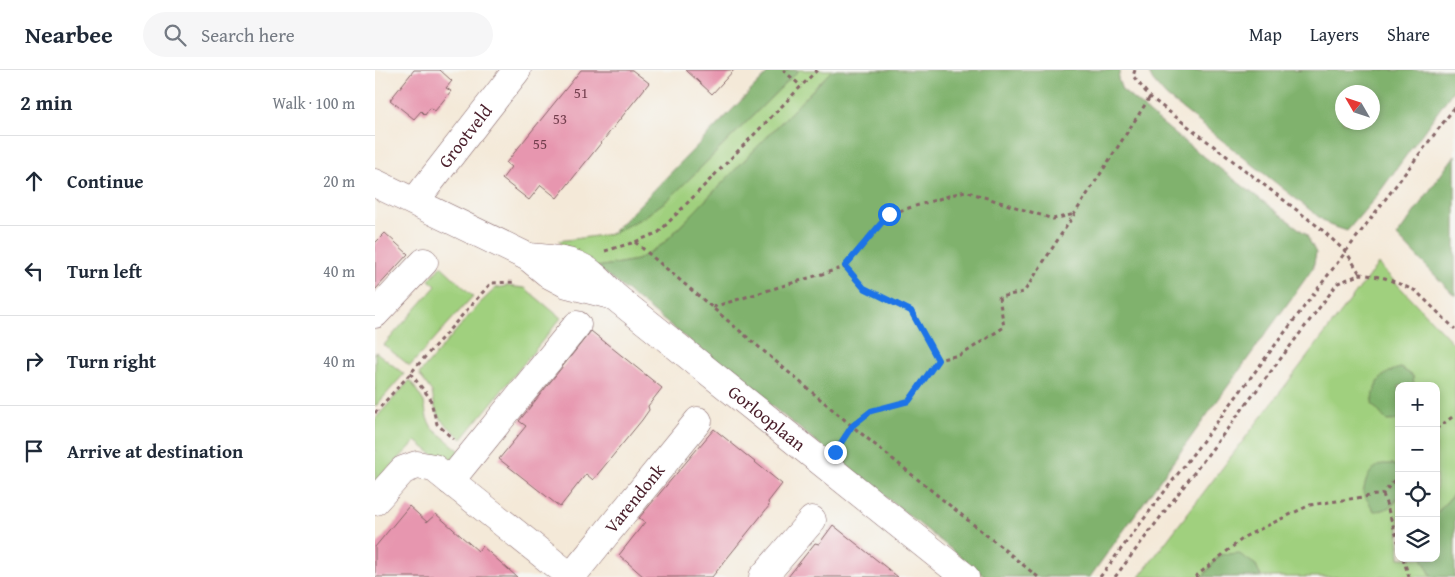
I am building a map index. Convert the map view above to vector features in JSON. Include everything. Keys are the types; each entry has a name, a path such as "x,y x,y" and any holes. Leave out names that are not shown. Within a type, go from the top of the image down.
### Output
{"street":[{"name":"Grootveld","path":"415,201 517,70"},
{"name":"Gorlooplaan","path":"375,183 528,257 550,275 567,284 614,296 965,577"},
{"path":"375,314 424,262"},
{"path":"450,481 577,324"},
{"name":"Varendonk","path":"375,501 403,470 417,465 433,468 571,577 698,421"},
{"path":"763,577 812,520"}],"path":[{"path":"783,70 801,86"},
{"path":"817,70 659,232 635,242 852,426 1037,577"},
{"path":"1135,70 1133,76 1150,97 1320,228 1347,253 1361,274"},
{"path":"835,452 852,426 871,411 909,401 938,360 963,354 1004,327 999,297 1024,292 1150,97"},
{"path":"1100,577 1347,253 1455,107"},
{"path":"713,307 845,266 889,214 965,191 1053,219 1075,214"},
{"path":"845,266 864,288 911,311 938,360"},
{"path":"1115,577 1338,283 1361,274 1385,278 1416,291 1455,329"},
{"path":"375,413 491,283"},
{"path":"410,373 430,398 437,424 470,455"},
{"path":"1439,427 1455,415"},
{"path":"1195,577 1246,536 1310,504 1383,494 1395,479"},
{"path":"1383,494 1395,532"},
{"path":"1404,562 1409,577"}],"green space":[{"path":"771,70 799,70 670,198 644,217 611,234"},
{"path":"799,70 832,70 663,244 637,260 597,267 558,241 611,234 644,217 670,198"},
{"path":"832,70 1120,70 1118,79 1122,90 1181,139 1306,234 1316,253 1313,268 1090,577 986,577 597,267 637,260 663,244"},
{"path":"1455,70 1455,88 1376,197 1347,231 1329,225 1166,96 1153,81 1148,71"},
{"path":"1455,155 1455,296 1397,236"},
{"path":"1378,264 1455,345 1455,492 1440,509 1440,382 1414,382 1413,376 1401,368 1398,382 1395,382 1395,400 1391,421 1395,420 1395,466 1393,464 1386,465 1381,511 1395,503 1395,562 1424,562 1432,577 1261,577 1256,565 1219,555 1203,577 1139,577"},
{"path":"441,266 473,296 410,366 384,345 436,286 429,280"},
{"path":"507,286 525,288 561,318 462,439 442,421 435,408 432,392 419,374 479,304 496,288"},
{"path":"376,352 404,374 375,407 375,354"},
{"path":"1401,368 1413,376 1414,382 1395,382 1395,420 1387,421 1372,404 1379,380 1394,370"},
{"path":"410,380 424,402 427,418 432,428 460,451 448,467 416,441 375,483 375,419"},
{"path":"1382,464 1395,466 1395,501 1390,507 1374,511 1363,493 1368,476 1377,466"},
{"path":"1455,492 1455,577 1432,577 1424,562 1440,562 1440,509"},
{"path":"1238,553 1256,565 1261,577 1203,577 1219,555"}],"building":[{"path":"414,70 440,70 452,81 446,88 451,91 435,111 430,108 425,115 421,111 414,119 390,100"},
{"path":"581,70 632,70 649,83 557,198 541,185 529,200 502,179 511,167 506,163"},
{"path":"686,70 734,70 712,94"},
{"path":"385,233 408,254 375,290 375,243"},
{"path":"591,331 662,388 648,406 649,410 642,420 593,480 586,474 560,507 499,459 526,426 519,421"},
{"path":"714,429 782,484 768,502 769,506 712,577 644,577 619,555 645,522 639,518"},
{"path":"409,506 427,522 436,514 478,551 482,546 517,577 375,577 375,547"},
{"path":"833,525 898,577 788,577 815,543 819,544"}],"route":[{"path":"835,452 852,426 871,411 909,401 938,360 911,311 864,288 845,266 889,214"}]}
